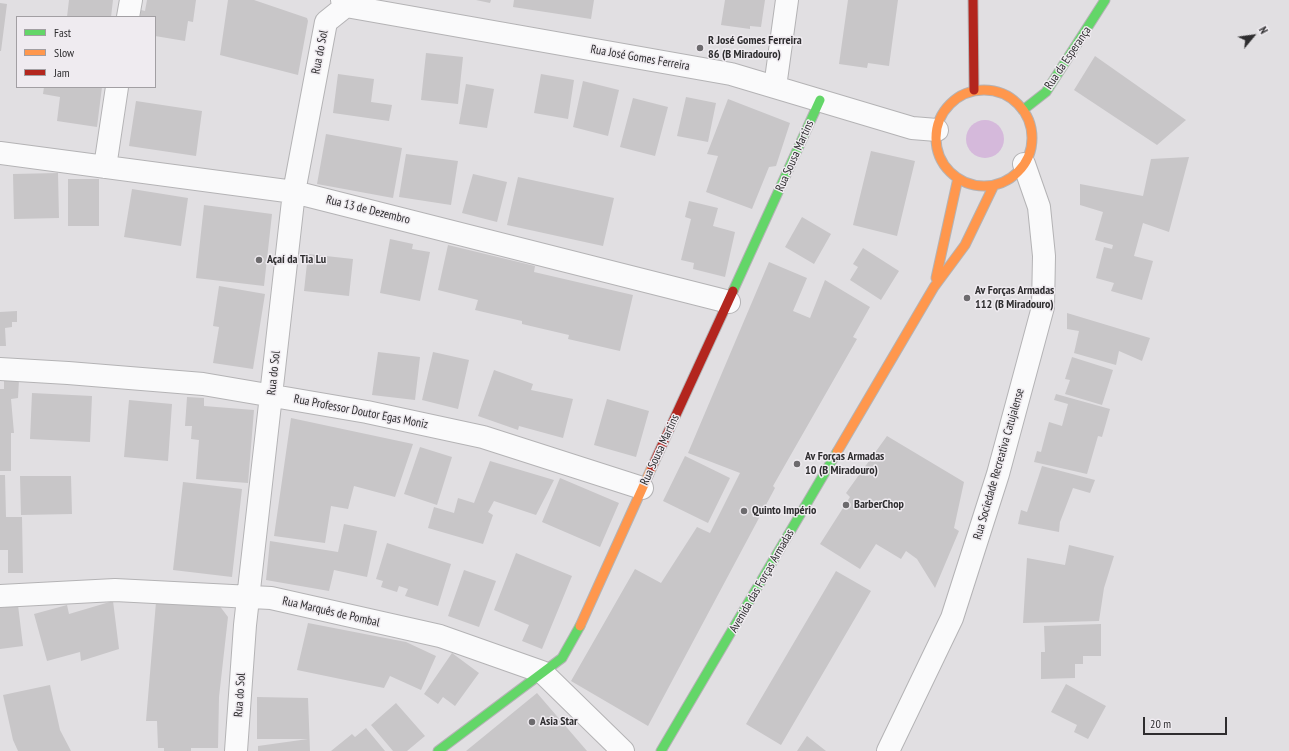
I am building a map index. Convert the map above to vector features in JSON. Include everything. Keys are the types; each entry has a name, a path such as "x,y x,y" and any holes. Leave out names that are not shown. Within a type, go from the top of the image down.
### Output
{"street":[{"path":"128,16 131,0"},
{"path":"775,87 787,0"},
{"path":"973,0 974,90"},
{"name":"Rua da Esperança","path":"1023,110 1046,92 1105,0"},
{"name":"Rua José Gomes Ferreira","path":"344,3 731,74 912,128 937,130"},
{"name":"Rua do Sol","path":"236,751 245,625 294,192 326,22 344,3"},
{"path":"105,167 117,88"},
{"path":"974,90 988,90 1001,93 1013,100 1023,110 1030,123 1032,137 1030,151 1024,164 1016,174 994,185 981,186 958,178 947,169 940,157 936,144 937,130 941,116 949,104 960,96 974,90"},
{"name":"Rua Sousa Martins","path":"438,751 562,658 575,638 820,100"},
{"name":"Rua 13 de Dezembro","path":"0,153 294,192 729,302"},
{"name":"Rua Sociedade Recreativa Catujalense","path":"888,751 952,618 998,474 1043,307 1044,256 1039,207 1024,164"},
{"name":"Avenida das Forças Armadas","path":"934,287 958,178"},
{"name":"Avenida das Forças Armadas","path":"661,751 934,287 965,245 994,185"},
{"name":"Rua Professor Doutor Egas Moniz","path":"0,369 203,384 367,412 483,437 642,488"},
{"name":"Rua Marquês de Pombal","path":"0,596 115,590 249,596 271,598 440,636 542,672 623,751"}],"shaded area":[{"path":"985,120 998,126 1004,139 998,152 985,158 972,152 966,139 972,126"}],"building":[{"path":"69,0 113,0 111,16 67,16"},
{"path":"147,0 196,0 193,22 188,21 185,41 156,36 156,16 140,16 141,10 145,11"},
{"path":"228,0 254,0 307,18 308,21 298,75 220,55"},
{"path":"476,0 491,0 490,3"},
{"path":"514,0 594,0 591,19 513,7"},
{"path":"725,0 765,0 761,27 750,26 750,29 721,25"},
{"path":"848,0 898,0 889,66 868,63 867,68 839,64"},
{"path":"0,3 7,4 1,51 0,51"},
{"path":"426,53 463,57 458,104 421,100"},
{"path":"1095,56 1186,120 1157,145 1074,90"},
{"path":"338,74 374,79 371,102 392,105 389,121 333,113"},
{"path":"541,74 574,80 568,119 534,113"},
{"path":"583,81 619,90 608,136 573,127"},
{"path":"466,84 494,89 487,128 459,124"},
{"path":"44,88 102,88 97,127 57,121 60,97 43,94"},
{"path":"686,97 716,103 708,142 677,136"},
{"path":"633,98 668,107 655,156 620,147"},
{"path":"728,99 790,123 776,166 769,167 752,209 706,192 718,156 707,154"},
{"path":"136,101 202,111 196,156 129,146"},
{"path":"326,134 402,148 393,198 317,184"},
{"path":"871,151 915,161 897,236 853,225"},
{"path":"406,154 458,161 451,205 399,197"},
{"path":"1189,157 1169,232 1143,223 1134,256 1153,261 1142,300 1111,291 1114,283 1096,278 1104,247 1112,249 1113,245 1095,240 1103,212 1080,205 1080,184 1143,196 1151,159"},
{"path":"58,173 59,218 14,219 13,174"},
{"path":"473,174 507,182 497,222 462,213"},
{"path":"518,177 614,198 603,246 507,225"},
{"path":"68,179 99,179 99,226 68,226"},
{"path":"132,189 188,198 181,246 124,237"},
{"path":"689,201 718,208 713,226 735,232 725,277 693,269 694,263 681,260 691,219 685,217"},
{"path":"204,205 272,214 264,286 196,278"},
{"path":"802,217 831,234 814,264 785,247"},
{"path":"390,239 413,244 412,249 430,252 420,301 380,293"},
{"path":"448,245 535,266 534,272 633,295 620,351 568,339 569,335 522,324 522,321 475,310 478,300 438,290"},
{"path":"863,248 899,271 881,300 850,280 858,267 853,264"},
{"path":"308,254 353,259 349,296 304,291"},
{"path":"769,262 807,278 793,311 810,318 825,280 870,307 853,337 857,339 773,486 775,488 648,726 571,681 635,569 661,583 697,527 710,533 740,473 688,453"},
{"path":"219,286 265,294 253,369 213,363 219,327 213,326"},
{"path":"17,311 17,322 12,322 12,327 5,328 6,346 0,346 0,312"},
{"path":"1067,313 1150,338 1142,361 1119,351 1116,365 1074,353 1079,331 1067,329"},
{"path":"378,352 420,357 415,400 372,395"},
{"path":"433,352 469,360 458,409 422,400"},
{"path":"1072,357 1113,370 1102,405 1065,394 1070,380 1065,379"},
{"path":"494,370 533,384 531,390 573,399 563,438 519,426 518,430 478,416"},
{"path":"4,380 19,380 18,398 11,399 14,433 11,433 11,471 0,471 0,389 4,389"},
{"path":"32,393 92,396 90,442 30,439"},
{"path":"1056,394 1110,409 1102,437 1098,436 1087,474 1034,462 1037,451 1041,452 1049,422 1062,426 1068,404 1054,400"},
{"path":"187,397 204,398 204,406 254,410 248,483 196,479 199,440 191,439 192,426 185,426"},
{"path":"607,399 649,411 636,457 594,445"},
{"path":"129,400 172,404 168,461 124,457"},
{"path":"291,418 413,444 395,497 354,486 348,509 331,506 325,543 274,536"},
{"path":"887,436 964,482 954,528 959,531 935,588 917,559 906,551 901,559 876,544 860,569 820,544 850,497 846,493"},
{"path":"420,447 452,457 437,505 404,494"},
{"path":"685,456 730,478 708,523 663,501"},
{"path":"490,461 554,480 536,515 494,501 488,512 493,515 483,544 428,528 434,507 454,513 458,498 474,503"},
{"path":"1042,466 1095,480 1090,493 1073,488 1060,522 1059,532 1018,524 1021,510 1027,512"},
{"path":"0,475 5,475 6,517 22,517 23,573 8,573 8,550 0,550"},
{"path":"20,476 71,476 72,514 21,515"},
{"path":"560,478 619,503 600,547 542,522"},
{"path":"183,482 242,489 232,577 173,570"},
{"path":"344,524 377,531 367,577 334,570 329,591 266,580 270,541 338,552"},
{"path":"387,543 451,564 438,606 405,596 408,589 399,586 397,592 381,587 383,581 376,579"},
{"path":"1069,545 1114,556 1104,588 1099,621 1023,623 1027,558 1065,565"},
{"path":"516,553 572,576 542,649 522,641 529,625 494,610"},
{"path":"464,570 496,581 479,627 448,616"},
{"path":"836,571 871,591 781,745 746,724"},
{"path":"113,601 119,649 81,661 80,652 47,661 34,614 67,605 69,614"},
{"path":"156,602 219,605 228,617 219,697 218,748 191,748 191,751 164,751 164,748 158,748 157,721 146,721"},
{"path":"18,605 23,646 0,649 0,608"},
{"path":"308,623 406,642 436,656 421,690 390,676 384,688 297,670"},
{"path":"1101,624 1101,656 1083,656 1083,664 1075,664 1075,678 1041,679 1041,652 1045,652 1044,626"},
{"path":"452,653 479,673 455,706 443,697 438,704 424,694"},
{"path":"1066,684 1106,706 1088,739 1074,732 1077,725 1051,712"},
{"path":"50,685 60,730 71,751 18,751 13,740 3,695"},
{"name":"Asia Star","path":"537,693 587,751 466,751"},
{"path":"257,697 308,698 310,751 258,751 258,746 308,739 257,739"},
{"path":"396,703 425,736 407,751 393,751 371,725"},
{"path":"366,728 385,751 331,751 352,734 355,737"},
{"path":"807,736 826,751 797,751"}],"traffic: fast":[{"path":"1023,110 1046,92 1105,0"},
{"path":"733,291 820,100"},
{"path":"661,751 837,452"},
{"path":"438,751 562,658 580,626"}],"traffic: slow":[{"path":"984,90 1002,94 1018,104 1028,120 1032,138 1028,156 1018,172 1002,182 984,186 966,182 950,172 940,156 936,138 940,120 950,104 966,94 984,90"},
{"path":"936,278 958,178"},
{"path":"837,452 934,287 965,245 994,185"},
{"path":"580,626 652,467"}],"traffic: jam":[{"path":"973,0 974,90"},
{"path":"652,467 733,291"}],"place":[{"name":"R José Gomes Ferreira 86 (B Miradouro)","path":"700,48"},
{"name":"Açaí da Tia Lu","path":"259,260"},
{"name":"Av Forças Armadas 112 (B Miradouro)","path":"967,298"},
{"name":"Av Forças Armadas 10 (B Miradouro)","path":"797,464"},
{"name":"BarberChop","path":"846,505"},
{"name":"Quinto Império","path":"744,511"},
{"name":"Asia Star","path":"532,722"}]}
